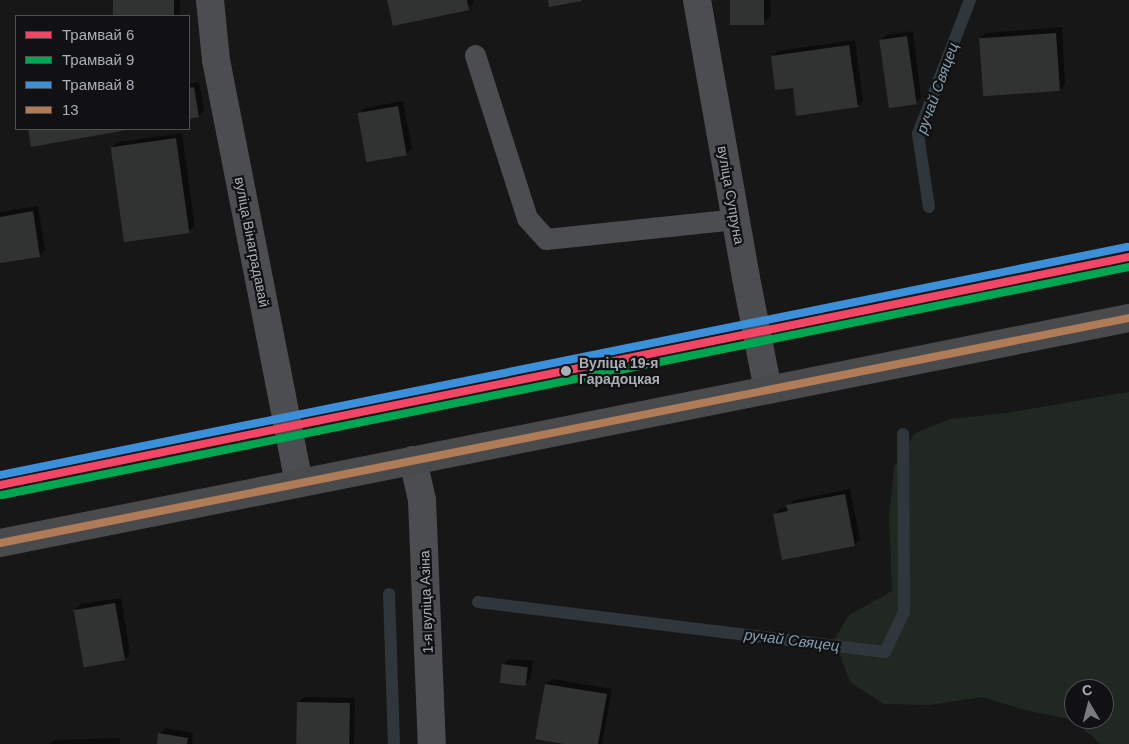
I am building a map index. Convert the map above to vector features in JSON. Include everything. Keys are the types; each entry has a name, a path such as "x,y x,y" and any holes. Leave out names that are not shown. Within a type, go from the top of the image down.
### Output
{"main road":[{"path":"0,543 1129,318"}],"street":[{"name":"вуліца Вінаградавай","path":"210,0 216,60 299,483"},
{"name":"вуліца Супруна","path":"697,0 735,219 768,390"},
{"name":"1-я вуліца Азіна","path":"413,460 422,500 432,744"}],"lane":[{"path":"475,55 527,218 546,239 735,219"}],"shaded area":[{"path":"1129,392 1129,744 1100,744 1084,729 1114,729 1114,679 1064,679 1064,718 1029,711 982,697 930,705 884,704 850,682 834,640 849,615 892,591 889,517 894,467 915,433 950,419 1006,413"}],"building":[{"path":"113,0 174,0 174,15 113,15"},
{"path":"387,0 467,0 469,10 393,26"},
{"path":"548,0 582,0 582,1 549,7"},
{"path":"730,0 764,0 764,25 730,25"},
{"path":"1056,33 1060,91 983,96 979,38"},
{"path":"907,36 917,104 889,108 879,40"},
{"path":"849,45 858,107 796,116 793,88 775,90 771,56"},
{"path":"194,87 199,117 190,119 190,88"},
{"path":"398,106 407,155 366,162 358,113"},
{"path":"28,130 127,130 31,147"},
{"path":"176,138 189,233 124,242 111,147"},
{"path":"33,211 40,257 0,263 0,217"},
{"path":"845,494 855,546 782,560 773,514 788,511 786,505"},
{"path":"115,603 125,660 84,667 74,610"},
{"path":"502,664 528,667 525,686 500,683"},
{"path":"545,684 607,694 598,744 564,744 535,739"},
{"path":"297,702 350,703 349,744 296,744"},
{"path":"158,733 188,738 187,744 157,744"}],"waterway":[{"name":"ручай Свяцец","path":"929,207 918,134 970,0"},
{"name":"ручай Свяцец","path":"478,602 885,652 904,612 903,434"},
{"path":"389,594 394,744"}],"tram line":[{"name":"8","path":"0,475 1127,247"},
{"name":"6","path":"0,485 1129,257"},
{"name":"9","path":"2,495 1129,267"}],"transit line":[{"name":"13","path":"0,543 1129,318"}],"place":[{"name":"Вуліца 19-я Гарадоцкая","path":"566,371"}]}
